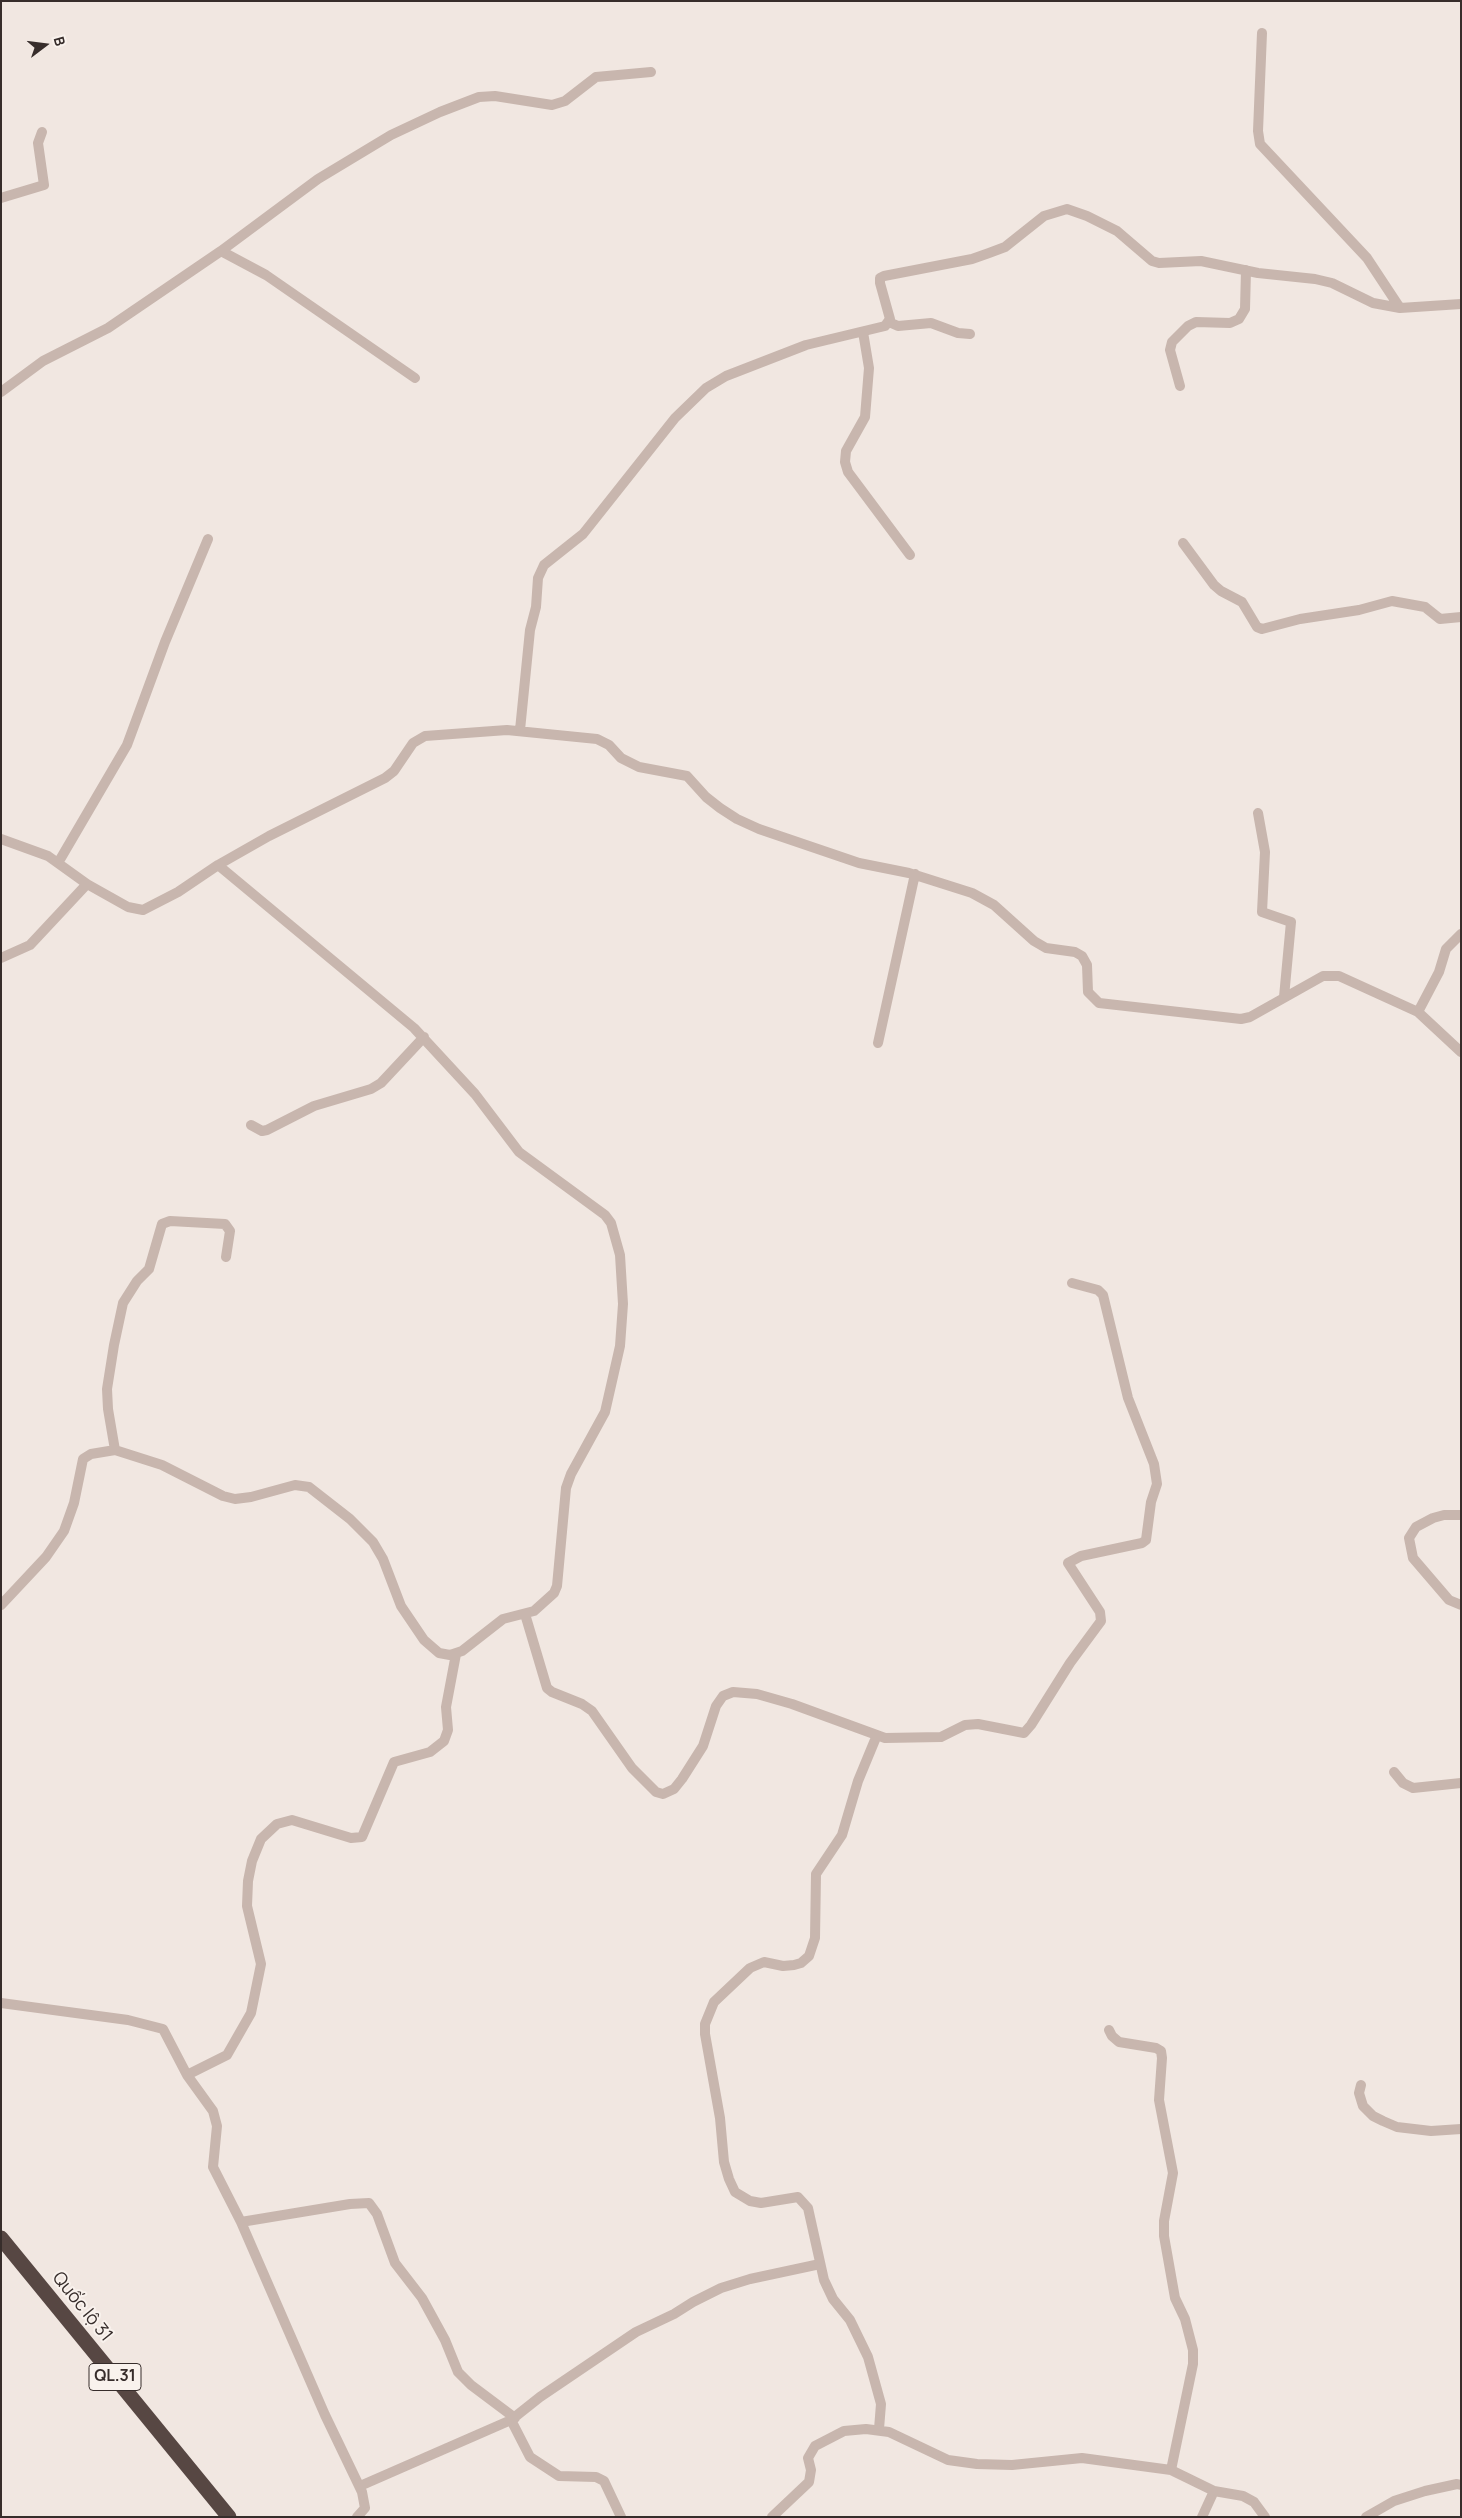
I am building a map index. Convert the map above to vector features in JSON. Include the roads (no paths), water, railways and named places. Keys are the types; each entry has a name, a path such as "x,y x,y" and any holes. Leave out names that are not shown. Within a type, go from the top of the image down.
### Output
{"highway":[{"name":"Quốc lộ 31","path":"1,2238 229,2517"}],"street":[{"path":"1262,33 1258,140 1260,144 1367,258 1400,308"},
{"path":"1,392 43,361 108,328 221,250 318,179 391,135 479,96 495,96 552,105 565,101 596,77 651,72"},
{"path":"1,198 44,185 38,143 42,132"},
{"path":"520,730 530,630 536,606 538,578 544,565 583,534 675,418 706,388 726,376 775,356 830,338 885,326 889,322 889,312 880,283 880,278 884,276 972,259 989,253 1005,247 1033,223 1056,210 1067,209 1102,223 1132,242 1152,261 1165,264 1201,261 1246,270 1315,279 1332,283 1373,303 1400,308 1461,304"},
{"path":"221,250 266,275 415,378"},
{"path":"1180,386 1170,350 1172,342 1188,326 1196,322 1230,323 1240,319 1245,309 1246,270"},
{"path":"889,322 898,326 931,323 958,333 970,334"},
{"path":"863,332 869,368 865,417 846,451 848,472 910,555"},
{"path":"58,863 127,745 165,642 208,540"},
{"path":"1183,543 1214,586 1221,592 1237,597 1257,627 1262,629 1300,619 1359,610 1392,601 1425,607 1440,619 1461,617"},
{"path":"1,839 38,852 58,863 87,884 128,906 143,910 178,892 218,865 269,836 385,778 394,772 413,743 425,736 520,730 602,741 609,744 621,758 639,767 687,776 706,797 737,820 860,863 915,874 972,893 994,904 1034,941 1046,948 1075,952 1082,956 1087,965 1088,992 1099,1004 1241,1019 1250,1017 1284,996 1323,976 1339,976 1418,1012 1461,1052"},
{"path":"1258,813 1265,852 1262,912 1291,922 1284,996"},
{"path":"1,1605 46,1557 64,1531 74,1504 83,1460 91,1454 115,1450 162,1465 223,1496 235,1499 251,1497 295,1484 309,1487 350,1519 378,1548 401,1606 430,1647 439,1653 456,1654 503,1619 517,1614 525,1614 540,1606 554,1594 566,1488 578,1460 598,1428 605,1412 620,1346 623,1304 617,1238 612,1223 605,1215 519,1152 475,1094 424,1037 218,865"},
{"path":"878,1043 915,874"},
{"path":"1,958 30,945 87,884"},
{"path":"1418,1012 1439,972 1446,949 1461,934"},
{"path":"251,1124 262,1131 267,1130 314,1106 372,1089 381,1083 424,1037"},
{"path":"115,1450 108,1409 107,1389 123,1303 137,1282 149,1269 162,1224 170,1220 225,1224 230,1231 226,1257"},
{"path":"525,1614 547,1688 552,1692 582,1704 592,1711 632,1768 656,1792 668,1793 674,1789 703,1746 716,1706 723,1696 734,1692 756,1694 792,1704 860,1727 885,1738 941,1737 965,1725 978,1724 1021,1732 1028,1730 1070,1663 1101,1620 1100,1612 1068,1563 1081,1556 1137,1545 1146,1540 1151,1502 1157,1484 1154,1464 1128,1398 1103,1295 1098,1290 1072,1283"},
{"path":"1461,1515 1444,1515 1433,1518 1416,1528 1408,1538 1413,1558 1450,1600 1461,1605"},
{"path":"187,2075 227,2055 251,2013 261,1964 247,1906 248,1881 252,1861 261,1839 276,1824 292,1820 351,1838 362,1837 394,1762 430,1752 444,1741 448,1730 446,1708 456,1654"},
{"path":"877,1735 858,1781 842,1835 816,1874 814,1938 809,1956 801,1963 788,1966 764,1962 755,1964 714,2002 705,2024 712,2078 720,2118 724,2162 729,2179 735,2192 750,2201 761,2203 792,2197 801,2199 808,2208 824,2280 833,2299 850,2320 868,2357 881,2404 879,2429"},
{"path":"1394,1772 1403,1783 1413,1788 1461,1783"},
{"path":"1,2003 128,2020 159,2027 167,2036 187,2075 213,2110 216,2119 213,2167 241,2222 325,2415 360,2486 365,2508 357,2517"},
{"path":"1109,2030 1112,2036 1119,2042 1156,2048 1161,2052 1162,2058 1159,2100 1173,2173 1164,2221 1164,2236 1175,2298 1185,2318 1193,2350 1193,2364 1171,2470"},
{"path":"1361,2085 1360,2092 1363,2106 1383,2121 1397,2127 1431,2131 1461,2128"},
{"path":"241,2222 350,2204 368,2203 377,2214 395,2263 422,2298 445,2340 458,2372 513,2419 530,2457 559,2476 596,2477 604,2481 621,2517"},
{"path":"360,2486 513,2419 540,2397 636,2332 722,2288 750,2279 820,2264"},
{"path":"772,2517 809,2482 808,2458 814,2446 844,2431 879,2429 948,2460 977,2464 1012,2465 1082,2458 1171,2470 1214,2491 1248,2499 1254,2502 1265,2517"},
{"path":"1366,2517 1394,2501 1425,2491 1461,2485"},
{"path":"1202,2517 1214,2491"}]}
